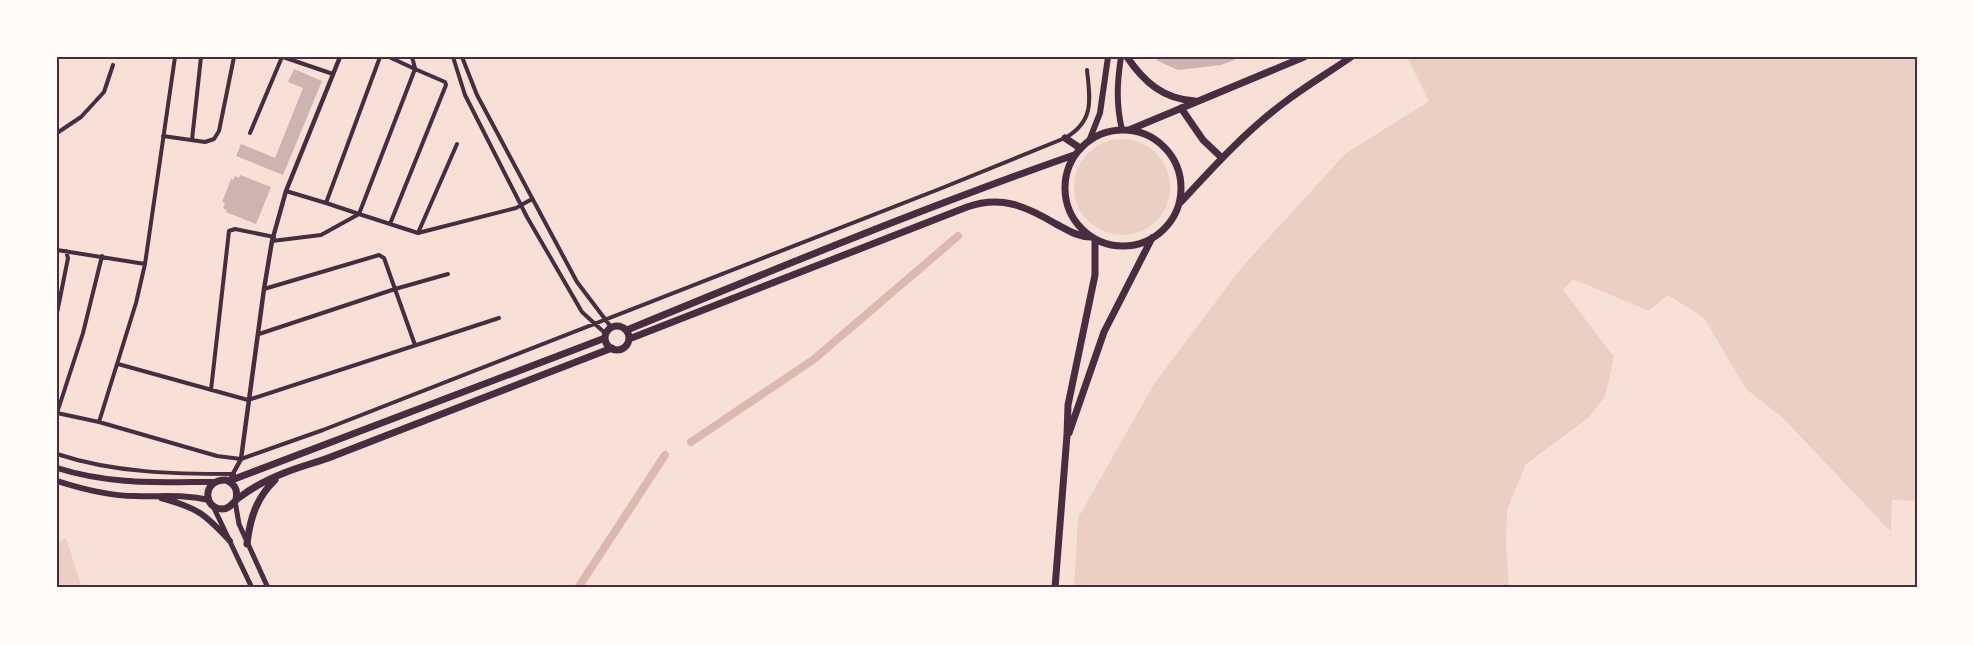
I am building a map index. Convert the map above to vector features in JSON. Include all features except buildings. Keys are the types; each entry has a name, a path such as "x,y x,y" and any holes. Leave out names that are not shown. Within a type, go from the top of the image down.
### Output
{"highway":[{"path":"1127,57 1146,81 1159,91 1182,100 1197,101"},
{"path":"1055,588 1068,435 1068,405 1095,275 1093,238 1080,228 1072,216 1065,196 1066,175 1074,155 1089,141 1104,133 1125,130 1304,57"},
{"path":"1068,435 1104,332 1152,238 1168,224 1179,203 1221,159 1288,99 1352,57"},
{"path":"1180,108 1203,140 1221,159"},
{"path":"1125,130 1142,133 1154,139 1169,152 1180,177 1179,203"},
{"path":"1065,138 1080,148"},
{"path":"627,330 628,344 622,349 612,348 332,457 284,473 248,491 225,508 211,503 208,490 213,483 223,479 230,481 605,336 611,327 618,326 627,330 977,189 1074,155"},
{"path":"629,339 966,207 985,202 1021,206 1035,211 1075,234 1111,245 1128,246 1152,238"},
{"path":"605,336 607,344 612,348"},
{"path":"248,544 249,527 255,506 266,489 284,473"},
{"path":"230,481 236,490 236,500"}],"main road":[{"path":"1089,141 1100,113 1108,57"},
{"path":"1121,57 1116,95 1117,109 1125,130"},
{"path":"57,468 103,480 137,483 213,483"},
{"path":"57,481 106,493 133,496 192,496 211,503 252,588"},
{"path":"151,496 183,504 202,513 230,541"},
{"path":"236,500 236,516 268,588"}],"street":[{"path":"99,422 136,303 145,264 174,57"},
{"path":"192,140 201,57"},
{"path":"163,136 205,141 214,139 219,131 234,57"},
{"path":"250,133 282,57 333,74"},
{"path":"230,481 241,459 273,239 286,190 340,57"},
{"path":"326,203 380,57"},
{"path":"388,57 445,82 446,85 390,224"},
{"path":"211,390 229,231 235,229 273,239 321,236 359,214 415,69 412,57"},
{"path":"453,57 465,95 521,205 582,312 605,336"},
{"path":"462,57 477,96 577,282 611,327"},
{"path":"57,133 81,117 104,92 113,65"},
{"path":"102,256 83,333 57,413 99,422 218,456 241,459 333,426 1065,138 1079,129 1087,115 1089,103 1087,70"},
{"path":"418,233 457,144"},
{"path":"286,190 418,233 521,205 532,199"},
{"path":"57,250 145,264"},
{"path":"57,313 68,258 66,251"},
{"path":"264,289 379,255 384,258 416,345"},
{"path":"259,334 448,274"},
{"path":"118,364 248,400 499,318"},
{"path":"57,454 144,472 234,474"}],"shaded area":[{"path":"1407,57 1917,57 1917,501 1892,500 1891,532 1783,418 1746,389 1704,318 1668,295 1649,311 1573,279 1563,290 1614,357 1605,397 1588,418 1526,464 1507,510 1506,545 1509,588 1074,588 1078,518 1154,384 1242,267 1345,154 1429,101"},
{"path":"1122,139 1140,143 1156,153 1166,169 1170,187 1166,205 1156,221 1140,231 1122,235 1104,231 1088,221 1078,205 1074,187 1078,169 1088,153 1104,143"},
{"path":"66,538 82,588 57,588 57,543"}],"waterway":[{"path":"691,442 813,360 958,236"},
{"path":"578,588 665,455"}]}
